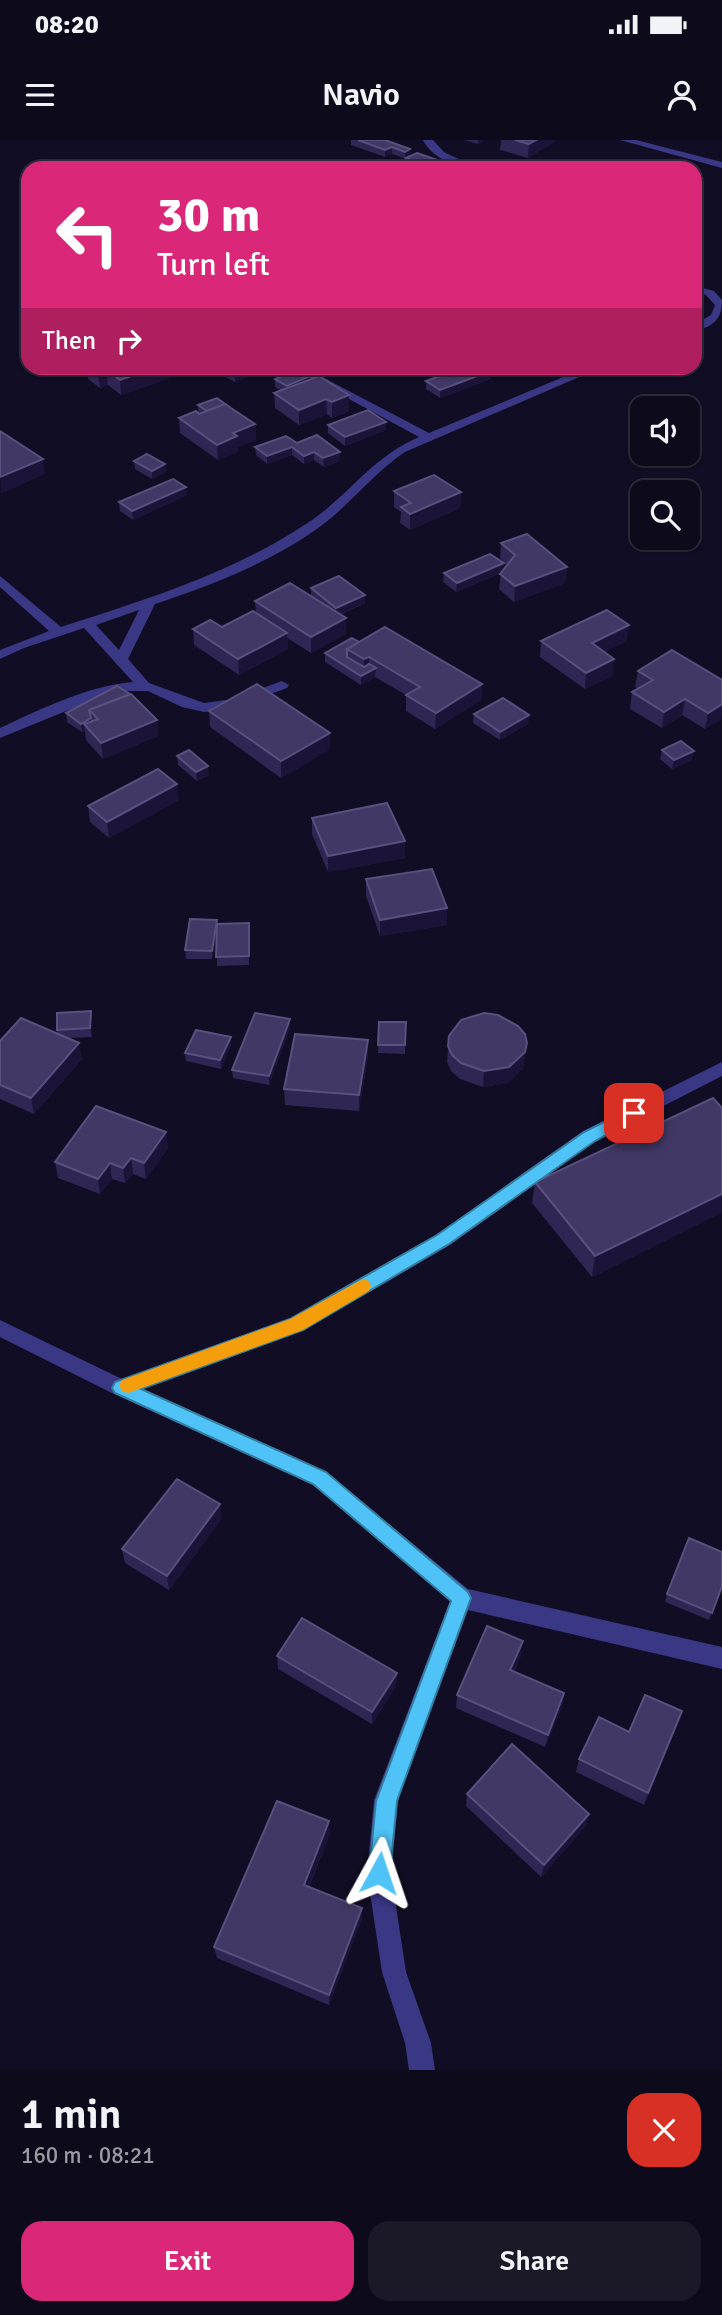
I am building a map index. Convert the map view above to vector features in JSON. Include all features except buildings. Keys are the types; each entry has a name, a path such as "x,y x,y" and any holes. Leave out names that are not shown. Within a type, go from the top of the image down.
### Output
{"street":[{"path":"428,140 430,147 456,161"},
{"path":"633,141 722,165"},
{"path":"702,291 710,293 722,305 719,313 702,325"},
{"path":"310,375 427,437"},
{"path":"0,655 150,602 229,570 314,525 381,461 427,437 576,375"},
{"path":"0,580 59,632"},
{"path":"121,659 150,602"},
{"path":"87,623 144,686"},
{"path":"0,734 34,718 120,689 144,686 203,708 217,707 282,685"},
{"path":"121,1388 296,1325 443,1240 589,1136 722,1068"},
{"path":"0,1328 121,1388 319,1478 461,1598 722,1658"},
{"path":"422,2070 418,2043 394,1972 379,1873 386,1801 461,1598"}],"slow traffic":[{"path":"128,1385 296,1325 363,1286"}],"route":[{"path":"379,1873 386,1801 461,1598 319,1478 121,1388 296,1325 443,1240 589,1136 634,1113"}]}
